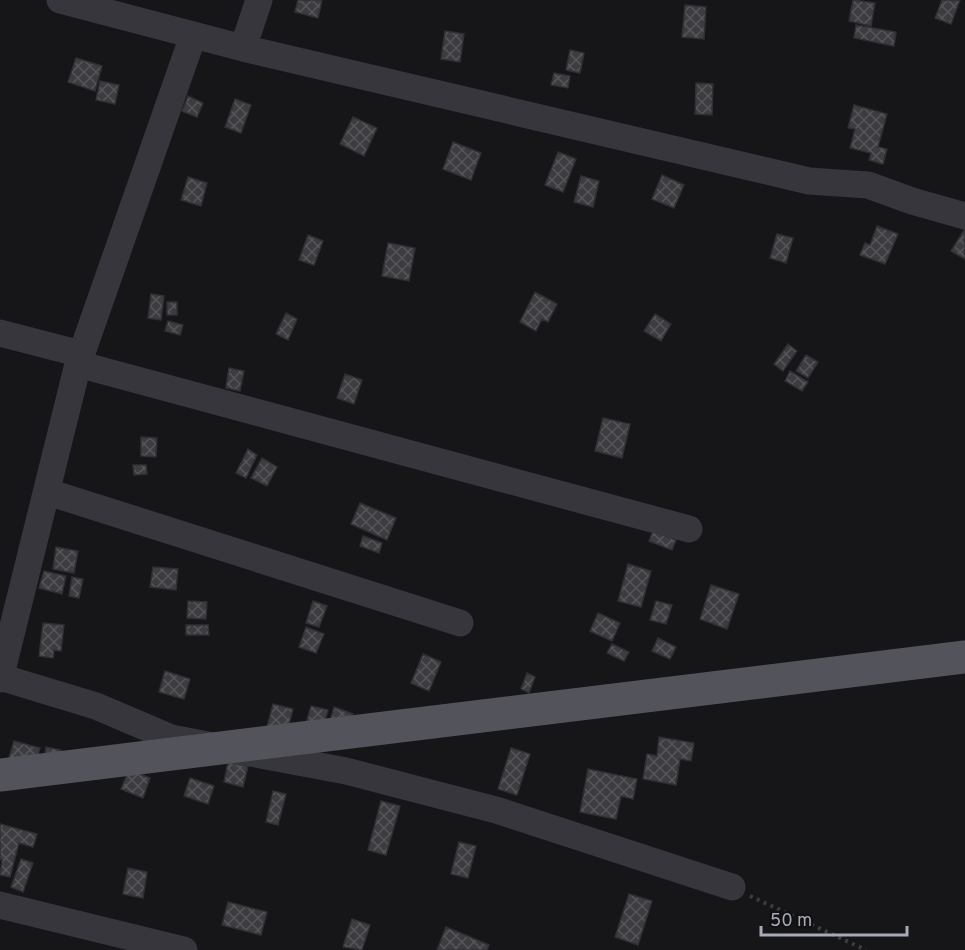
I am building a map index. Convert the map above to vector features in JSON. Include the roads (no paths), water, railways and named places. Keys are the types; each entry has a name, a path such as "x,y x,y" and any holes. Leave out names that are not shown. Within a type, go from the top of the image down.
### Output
{"main road":[{"path":"0,775 965,657"}],"street":[{"path":"60,0 193,36 809,181 868,185 912,201 965,216"},
{"path":"243,48 259,0"},
{"path":"193,36 79,359 48,492 0,678 96,706 171,738 346,771 496,810 732,887"},
{"path":"0,333 79,359 689,529"},
{"path":"48,492 460,622"},
{"path":"0,905 184,950"}]}
